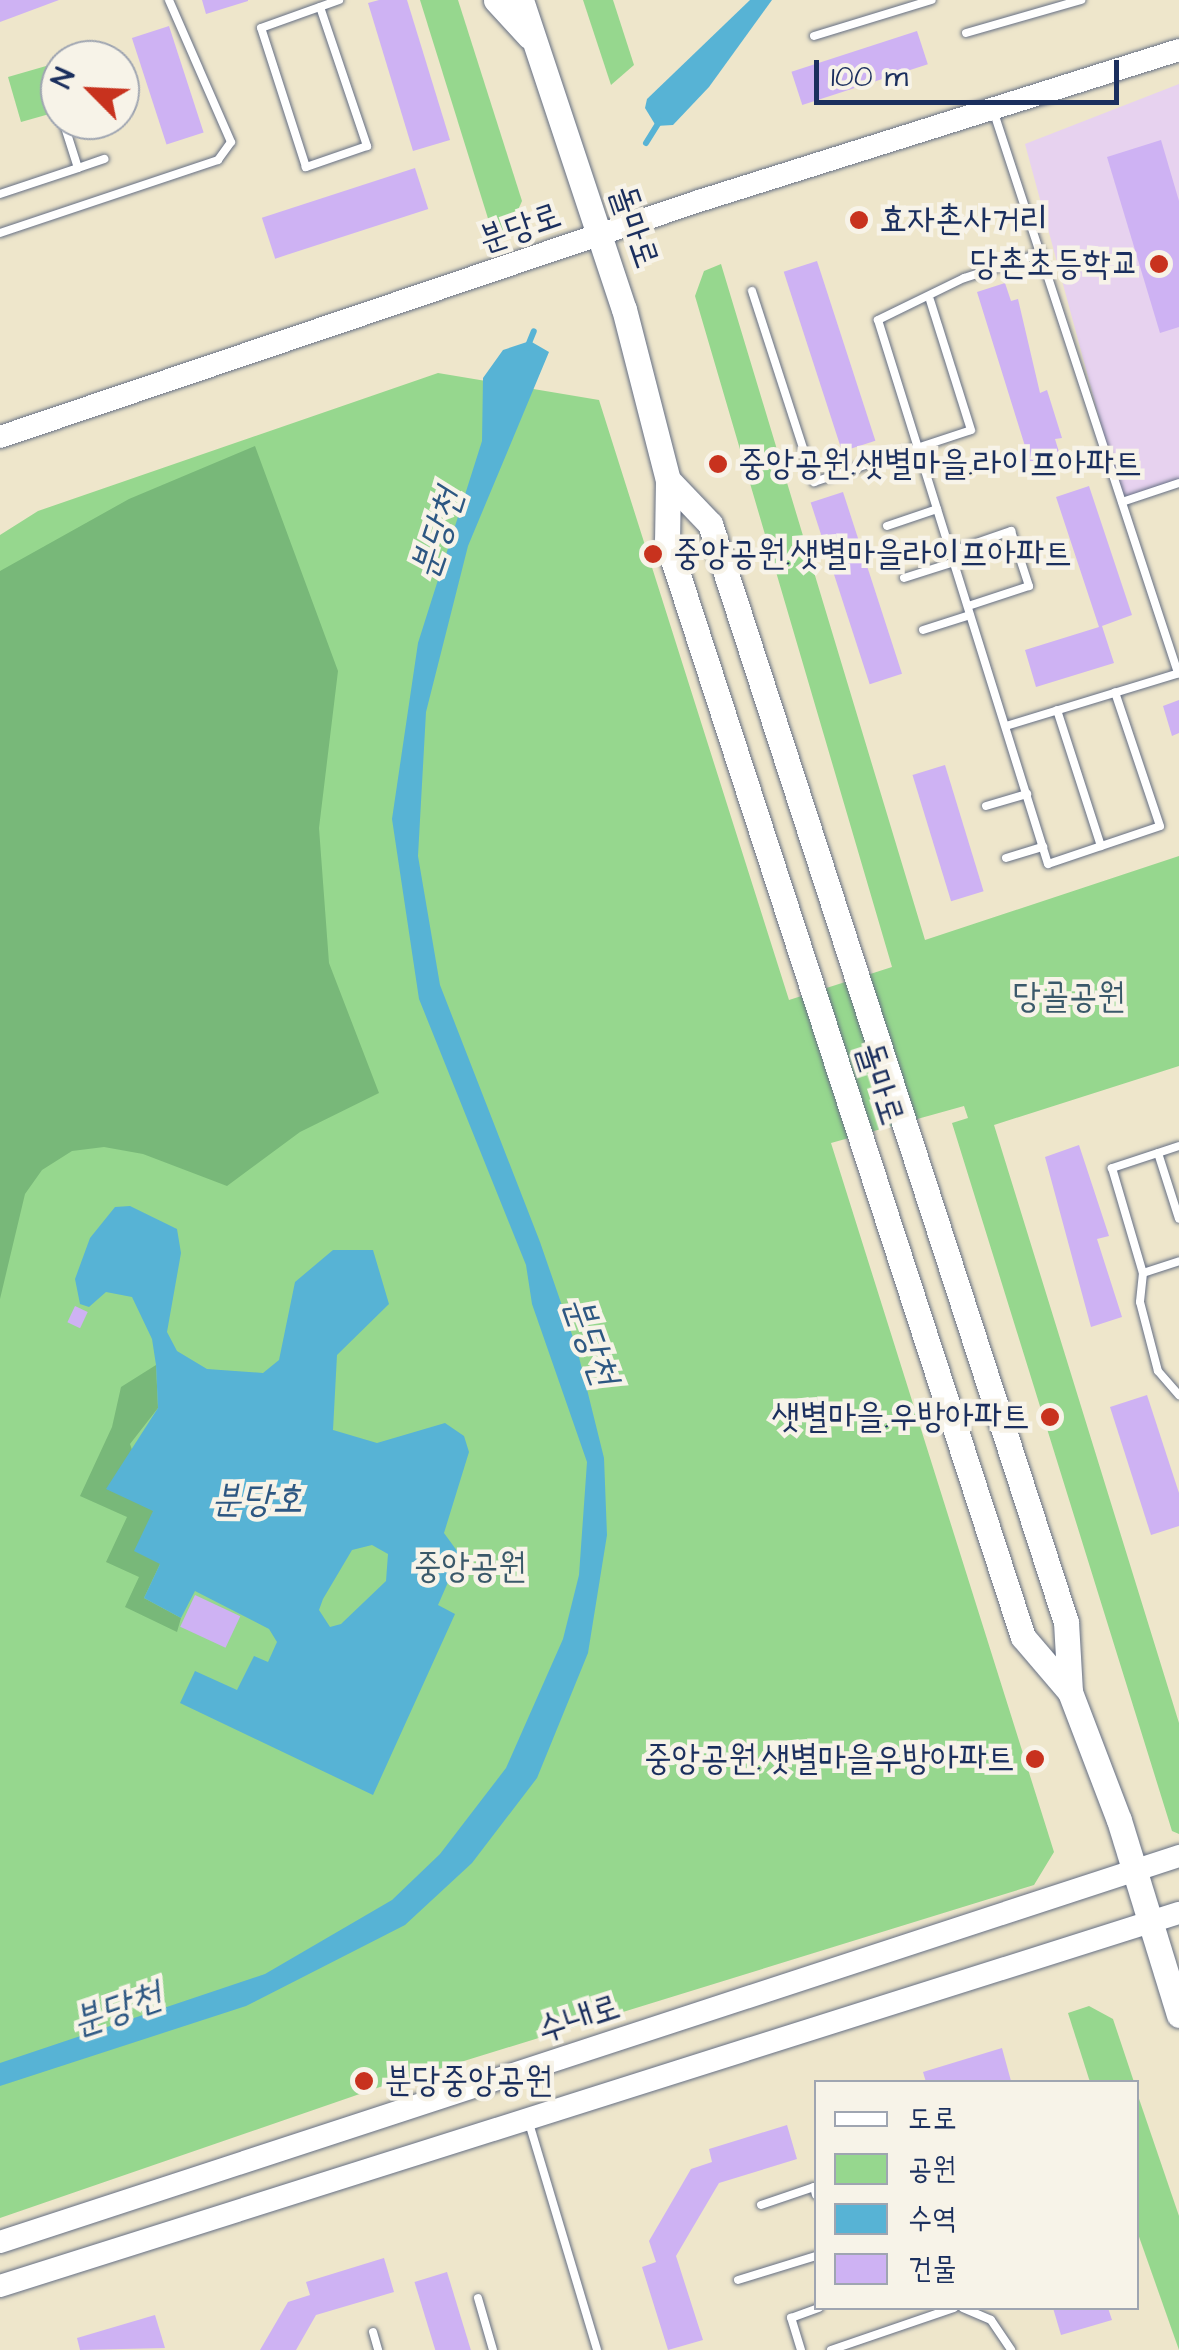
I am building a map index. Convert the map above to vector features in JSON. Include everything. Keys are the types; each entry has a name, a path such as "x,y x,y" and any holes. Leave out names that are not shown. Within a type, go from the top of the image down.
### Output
{"main road":[{"path":"496,0 535,44"},
{"name":"돌마로","path":"521,0 602,236 668,480 667,541 1022,1637 1070,1692"},
{"path":"535,44 540,0"},
{"name":"분당로","path":"0,437 602,236 1179,50"},
{"name":"돌마로","path":"668,480 710,524 1066,1622 1070,1692 1136,1871 1179,2015"},
{"name":"수내로","path":"0,2242 1179,1856"},
{"path":"0,2286 1179,1913"}],"lane":[{"path":"0,233 218,160 231,142 169,0"},
{"path":"320,7 366,146 306,167 261,28 339,0"},
{"path":"814,36 932,0"},
{"path":"1033,0 1037,12"},
{"path":"966,33 1081,0"},
{"path":"992,110 1179,673 1006,726"},
{"path":"69,140 78,168"},
{"path":"0,194 104,159"},
{"path":"1042,252 964,278 930,300 878,320 1048,864 1160,826 1114,692"},
{"path":"752,290 814,482 971,430 930,300"},
{"path":"1122,502 1179,483"},
{"path":"887,526 937,509"},
{"path":"923,630 1030,586 1011,530 950,552"},
{"path":"904,578 954,562"},
{"path":"1058,710 1102,846"},
{"path":"986,806 1027,794"},
{"path":"1006,858 1043,847"},
{"path":"1179,1146 1112,1168 1143,1273 1140,1302 1158,1370 1179,1395"},
{"path":"1158,1153 1179,1220"},
{"path":"1143,1273 1179,1261"},
{"path":"528,2118 598,2350"},
{"path":"761,2205 814,2187"},
{"path":"738,2280 814,2257"},
{"path":"478,2298 493,2350"},
{"path":"801,2350 786,2319 814,2310"},
{"path":"831,2350 948,2310"},
{"path":"968,2310 991,2320 1011,2350"},
{"path":"373,2332 378,2350"}],"shaded area":[{"path":"1179,84 1179,483 1122,502 1025,144"}],"green space":[{"path":"420,0 458,0 522,201 506,237 495,241"},
{"path":"583,0 613,0 634,65 611,85"},
{"path":"40,68 40,117 21,122 8,77"},
{"name":"중앙공원","path":"721,264 925,940 1179,856 1179,1066 994,1125 1179,1723 1179,1834 1172,1831 952,1123 968,1118 964,1106 831,1143 1054,1852 1034,1885 380,2087 0,2218 0,535 38,511 438,373 599,400 789,1000 892,967 695,296 704,271"},
{"path":"255,446 338,671 319,828 329,963 379,1093 300,1132 227,1186 143,1154 104,1147 72,1151 42,1170 25,1194 0,1299 0,571 129,499"},
{"path":"156,1365 158,1408 130,1444 153,1511 160,1564 144,1598 181,1618 177,1632 125,1607 139,1577 106,1562 127,1517 80,1496 112,1427 121,1387"},
{"path":"1089,2006 1113,2019 1133,2080 1089,2080 1068,2013"},
{"path":"1139,2099 1179,2216 1179,2350 1139,2237"}],"water":[{"path":"750,0 772,0 709,87 673,125 656,126 645,108 647,99"},
{"path":"530,341 549,352 468,546 426,712 418,856 440,985 540,1242 577,1349 604,1458 607,1535 588,1653 537,1778 472,1863 405,1925 246,2006 0,2086 0,2063 265,1974 392,1900 440,1854 506,1768 563,1639 579,1575 587,1462 532,1304 526,1265 419,999 392,819 418,643 482,441 483,378 503,350"},
{"name":"분당호","path":"130,1206 177,1229 181,1253 167,1332 177,1351 207,1369 263,1373 279,1360 295,1282 333,1250 373,1250 389,1304 337,1355 333,1430 377,1443 445,1423 464,1436 469,1452 444,1533 460,1555 438,1605 455,1614 373,1795 180,1703 195,1671 237,1690 254,1656 268,1662 277,1642 269,1629 195,1591 181,1618 144,1598 160,1564 134,1551 153,1511 106,1489 158,1408 152,1339 132,1297 106,1292 89,1307 80,1304 75,1279 90,1238 115,1207","holes":["372,1545 388,1554 386,1581 341,1624 330,1627 319,1610 352,1550"]}],"building":[{"path":"0,0 59,0 0,22"},
{"path":"202,0 248,0 248,1 206,14"},
{"path":"407,0 450,140 413,151 368,3"},
{"path":"169,26 204,133 167,145 140,63 140,40 133,40"},
{"path":"917,31 928,64 802,105 791,72"},
{"name":"당촌초등학교","path":"1161,140 1179,201 1179,327 1160,333 1107,157"},
{"path":"415,168 428,209 275,259 262,218"},
{"path":"817,261 875,441 842,452 784,272"},
{"path":"1005,283 1011,301 1018,299 1040,393 1047,390 1062,438 1055,439 1063,465 1034,475 977,292"},
{"path":"1089,486 1132,615 1102,626 1114,663 1036,687 1025,650 1099,627 1056,497"},
{"path":"843,492 902,674 870,684 811,503"},
{"path":"1179,700 1179,733 1172,736 1163,706"},
{"path":"945,765 984,891 951,901 912,775"},
{"path":"1079,1145 1109,1236 1097,1239 1122,1317 1091,1327 1045,1157"},
{"path":"75,1306 88,1312 80,1328 67,1322"},
{"path":"1147,1395 1179,1493 1179,1526 1151,1535 1110,1407"},
{"path":"195,1595 240,1616 226,1648 180,1627"},
{"path":"1002,2048 1011,2080 925,2080 923,2072"},
{"path":"787,2125 797,2159 719,2183 676,2256 703,2340 668,2350 642,2267 656,2262 649,2241 691,2169 712,2162 709,2149"},
{"path":"384,2258 394,2292 316,2315 296,2350 260,2350 288,2302 310,2295 306,2282"},
{"path":"447,2272 471,2350 435,2350 414,2282"},
{"path":"1054,2310 1109,2310 1112,2320 1061,2335"},
{"path":"155,2315 165,2348 80,2350 77,2338"}],"waterway":[{"name":"분당천","path":"646,143 660,121"},
{"name":"분당천","path":"527,348 534,331"}],"place":[{"name":"효자촌사거리","path":"859,220"},
{"name":"당촌초등학교","path":"1159,264"},
{"name":"중앙공원.샛별마을.라이프아파트","path":"718,464"},
{"name":"중앙공원.샛별마을라이프아파트","path":"653,554"},
{"name":"샛별마을.우방아파트","path":"1050,1417"},
{"name":"중앙공원.샛별마을우방아파트","path":"1035,1759"},
{"name":"분당중앙공원","path":"364,2081"}],"park label":[{"name":"당골공원","path":"1069,997"}]}
